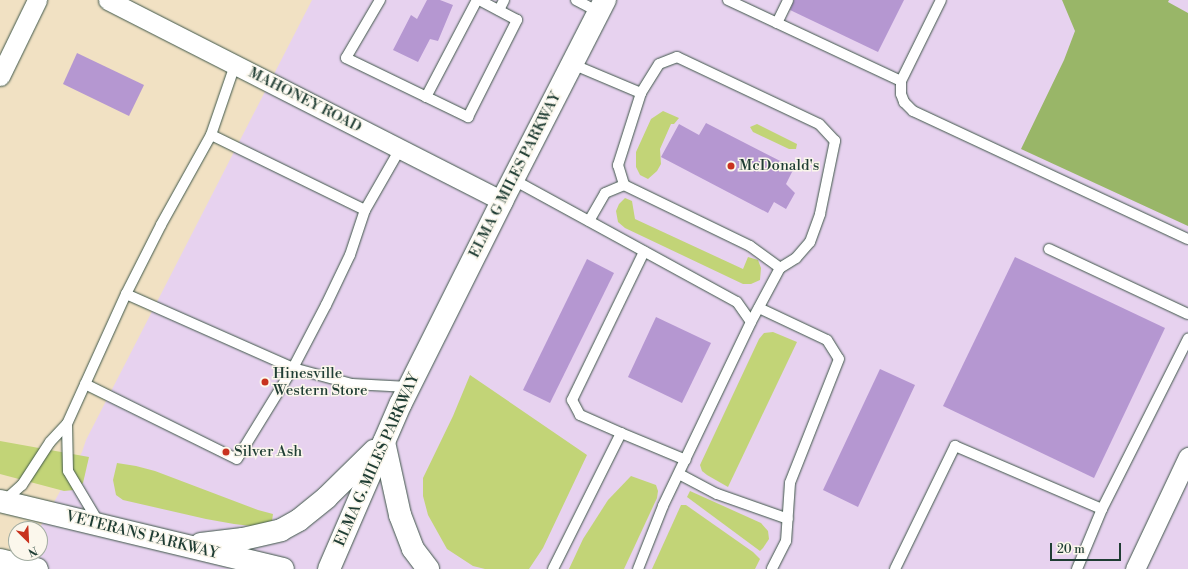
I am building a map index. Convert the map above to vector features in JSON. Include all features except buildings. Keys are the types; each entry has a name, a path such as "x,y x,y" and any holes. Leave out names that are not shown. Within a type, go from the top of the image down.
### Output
{"main road":[{"name":"ELMA G MILES PARKWAY","path":"427,351 512,179 602,6"},
{"name":"ELMA G. MILES PARKWAY","path":"329,569 384,442 427,351"},
{"path":"186,545 243,539 281,530 299,520 328,497 384,442"},
{"path":"384,442 400,515 413,549 428,569"},
{"name":"VETERANS PARKWAY","path":"2,501 283,569"},
{"path":"0,560 37,569"}],"street":[{"path":"0,76 37,0"},
{"name":"MAHONEY ROAD","path":"108,0 502,201"},
{"path":"1135,569 1186,469"}],"lane":[{"path":"380,0 346,58 426,97 468,117 517,20 478,0 426,97"},
{"path":"499,10 504,0"},
{"path":"576,0 602,6"},
{"path":"728,0 901,81"},
{"path":"777,23 788,0"},
{"path":"941,0 901,81 901,94 904,102 913,111 1188,239"},
{"path":"638,569 663,506 751,322 780,268 796,258 810,242 820,214 835,141 819,124 677,58 659,64 641,93 618,165 624,184 750,246 780,268"},
{"path":"572,64 641,93"},
{"path":"2,501 22,485 50,442 67,424 126,294 161,225 211,135 235,65"},
{"path":"211,135 365,210"},
{"path":"85,384 237,460 293,368 350,255 365,210 400,149"},
{"path":"512,179 736,302 751,322"},
{"path":"589,221 605,193 624,184"},
{"path":"1049,249 1188,314"},
{"path":"644,252 572,400 580,416 686,460"},
{"path":"126,294 293,368 352,384 409,387"},
{"path":"759,308 828,340 839,359 790,483 786,541 772,569"},
{"path":"1077,569 1102,509 1188,338"},
{"path":"67,424 68,471 100,525"},
{"path":"554,569 621,433"},
{"path":"895,569 956,446 1102,509"},
{"path":"679,474 717,494 788,519"}],"shaded area":[{"path":"312,0 1188,0 1188,569 17,569 22,561 48,561 48,521 43,521 82,452 86,440"}],"green space":[{"path":"1062,0 1169,0 1168,2 1188,13 1188,226 1021,149 1064,60 1075,31"},
{"path":"663,111 679,118 674,124 671,124 660,149 661,164 657,171 648,179 640,175 636,167 636,152 651,119"},
{"path":"757,124 797,144 796,149 789,149 753,132 750,127"},
{"path":"625,198 632,201 635,219 743,269 748,257 758,260 761,268 760,280 751,284 743,284 625,228 618,222 616,211 619,204"},
{"path":"773,332 797,342 728,487 707,475 702,471 700,465 759,339 764,333"},
{"path":"470,375 587,455 543,548 529,569 485,569 473,566 447,549 428,515 423,496 423,478 453,416"},
{"path":"0,441 89,457 83,483 74,490 64,491 0,474"},
{"path":"117,463 155,471 258,510 273,514 272,521 251,526 234,524 123,500 116,495 113,480"},
{"path":"631,476 656,485 658,491 657,498 624,569 569,569 583,539 608,500"},
{"path":"690,491 761,523 768,531 769,539 763,548 760,551 687,497"},
{"path":"681,505 686,505 753,552 760,559 755,569 652,569"}],"place":[{"name":"McDonald's","path":"731,166"},
{"name":"Hinesville Western Store","path":"265,382"},
{"name":"Silver Ash","path":"226,452"}]}
